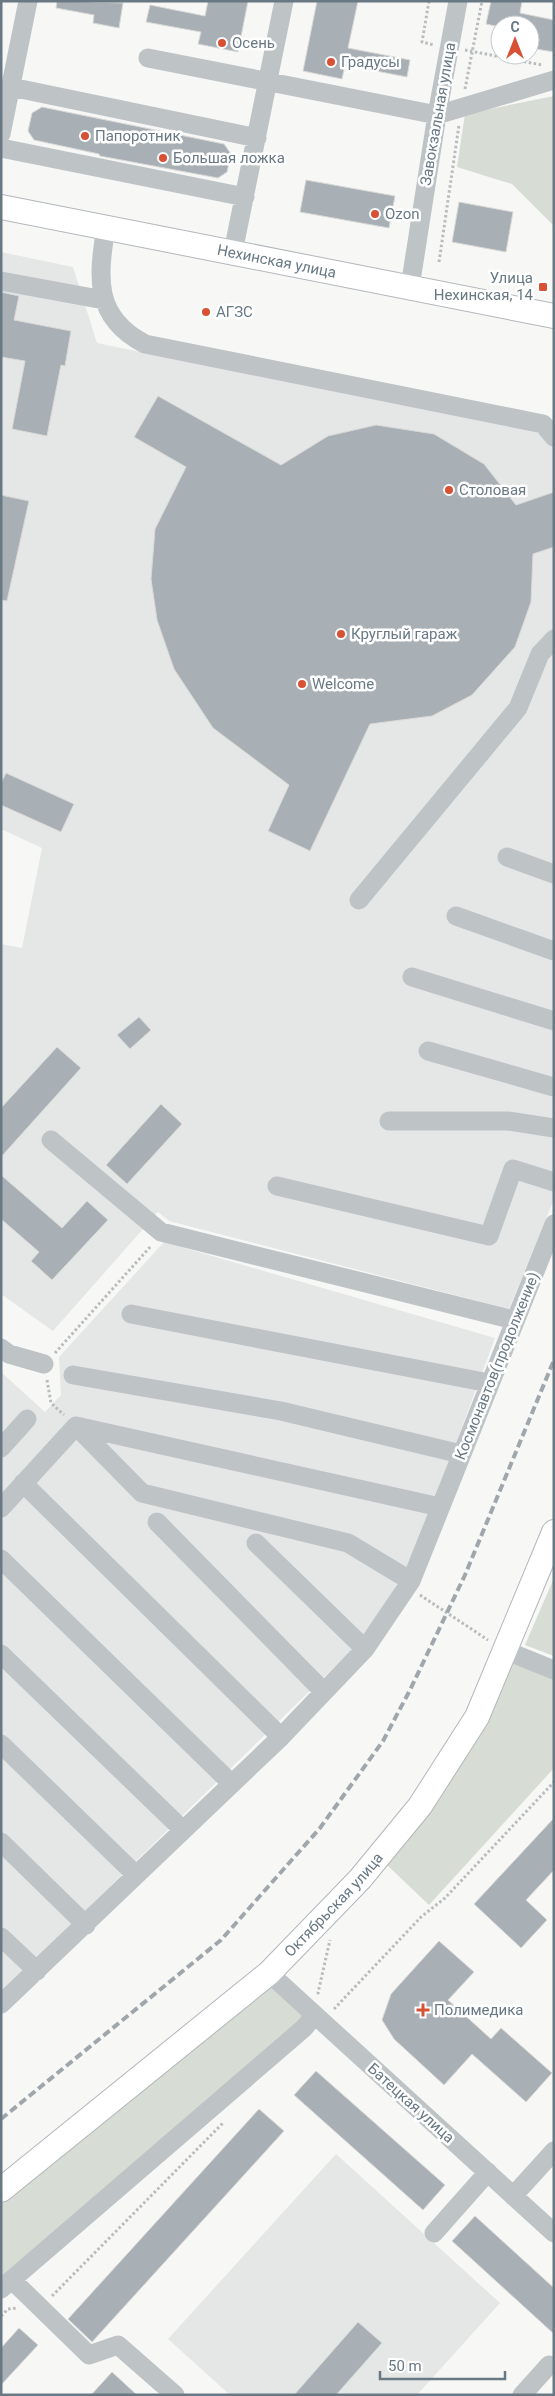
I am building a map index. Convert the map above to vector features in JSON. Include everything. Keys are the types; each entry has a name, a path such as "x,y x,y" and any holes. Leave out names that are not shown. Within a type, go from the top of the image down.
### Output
{"main road":[{"name":"Нехинская улица","path":"1,207 554,316"},
{"name":"Октябрьская улица","path":"1,2190 269,1973 360,1878 420,1806 477,1717 554,1532"}],"street":[{"path":"1,132 28,1"},
{"path":"233,252 284,1"},
{"name":"Завокзальная улица","path":"410,287 437,115 458,1"},
{"path":"148,58 437,115 549,73"},
{"path":"11,87 257,138"},
{"path":"1,148 245,197"},
{"path":"106,227 100,270 104,300 114,320 123,330 145,344 543,424 554,437"},
{"path":"1,281 104,300"},
{"path":"359,900 518,708 540,654 554,639"},
{"path":"507,857 554,874"},
{"path":"456,916 554,951"},
{"path":"412,977 554,1021"},
{"path":"428,1051 554,1087"},
{"path":"389,1121 508,1121 554,1128"},
{"path":"51,1140 164,1232 514,1320"},
{"path":"277,1186 488,1236 512,1169 554,1182"},
{"name":"Космонавтов(продолжение)","path":"1,2004 281,1737 364,1649 409,1584 554,1224"},
{"path":"131,1314 489,1383"},
{"path":"1,1348 9,1354 44,1364"},
{"path":"73,1375 281,1411 461,1454"},
{"path":"1,1448 27,1419"},
{"path":"1,1508 76,1426"},
{"path":"76,1426 440,1507"},
{"path":"76,1426 142,1493 348,1543 409,1584"},
{"path":"23,1483 281,1737"},
{"path":"157,1522 324,1692"},
{"path":"256,1543 364,1649"},
{"path":"1,1559 231,1783"},
{"path":"504,1650 554,1670"},
{"path":"1,1654 183,1830"},
{"path":"1,1744 136,1875"},
{"path":"1,1842 86,1925"},
{"path":"1,1937 37,1971"},
{"name":"Батецкая улица","path":"269,1973 554,2233"},
{"path":"175,2395 118,2345 89,2355 40,2308 6,2285 304,2028 314,2016"},
{"path":"513,2196 554,2151"},
{"path":"434,2233 488,2172"},
{"path":"522,2395 549,2365"}],"path":[{"path":"439,262 462,106 482,1"},
{"path":"472,52 549,73"},
{"path":"76,1426 50,1403 44,1364 164,1232"},
{"path":"409,1584 504,1650"},
{"path":"330,2002 335,2007 421,1917 445,1898 554,1782"},
{"path":"324,1998 318,1993 330,1940 335,1935"},
{"path":"1,2316 8,2309 40,2308 229,2117"}],"shaded area":[{"path":"554,96 554,226 512,184 457,167 465,114"},
{"path":"1,252 73,267 97,343 554,436 554,1199 509,1309 169,1221 158,1212 53,1331 1,1294 1,944 22,948 42,848 1,829"},
{"path":"164,1242 495,1338 414,1556 366,1636 1,1993 1,1372 45,1412 61,1395 59,1357"},
{"path":"554,1578 554,1656 525,1645"},
{"path":"513,1661 554,1677 554,1768 429,1905 385,1863 488,1723"},
{"path":"268,1980 309,2016 1,2279 1,2204"},
{"path":"336,2154 500,2303 417,2395 230,2395 168,2339"}],"building":[{"path":"57,1 123,3 119,28 93,23 94,15 56,8"},
{"path":"208,1 248,1 238,52 198,44 201,32 146,22 150,5 205,16"},
{"path":"317,1 358,1 348,48 410,60 407,77 345,65 342,79 303,71"},
{"path":"491,1 522,1 520,13 530,15 490,15 490,25 486,24"},
{"path":"540,17 554,20 554,52 540,50"},
{"path":"42,107 224,144 231,154 227,172 218,178 100,156 99,154 34,140 28,131 32,113"},
{"path":"306,180 395,196 389,228 300,212"},
{"path":"459,202 513,212 506,252 452,242"},
{"path":"1,292 19,296 14,320 71,331 65,366 61,365 47,436 12,429 25,361 1,357"},
{"name":"Круглый гараж","path":"158,396 281,465 328,436 376,425 434,434 484,464 516,505 554,492 554,547 533,554 531,602 515,647 472,695 432,716 370,724 310,851 268,831 289,785 213,728 174,669 157,620 151,579 155,529 186,467 134,437"},
{"path":"1,495 29,501 7,601 1,600"},
{"path":"6,773 74,804 61,832 1,805 1,783"},
{"path":"139,1017 151,1030 130,1049 117,1035"},
{"path":"57,1047 81,1068 1,1157 1,1108"},
{"path":"161,1104 182,1124 127,1184 106,1165"},
{"path":"1,1175 62,1228 87,1201 108,1220 52,1280 31,1261 39,1252 1,1219"},
{"path":"554,1818 554,1870 526,1900 547,1920 521,1948 474,1904"},
{"name":"Полимедика","path":"439,1941 474,1972 448,2000 491,2039 501,2028 552,2073 526,2102 472,2054 444,2085 394,2039 382,2020 391,1994"},
{"path":"316,2071 445,2185 423,2210 294,2095"},
{"path":"259,2109 284,2131 92,2342 68,2319"},
{"path":"475,2216 554,2288 554,2334 452,2241"},
{"path":"358,2322 382,2343 336,2395 294,2395"},
{"path":"19,2328 38,2345 1,2385 1,2348"},
{"path":"112,2372 137,2395 91,2395"}],"railway":[{"path":"1,2119 221,1940 320,1828 383,1741 410,1690 465,1575 554,1360"}],"place":[{"name":"Осень","path":"222,43"},
{"name":"Градусы","path":"331,62"},
{"name":"Папоротник","path":"85,136"},
{"name":"Большая ложка","path":"163,158"},
{"name":"Ozon","path":"375,214"},
{"name":"Улица Нехинская, 14","path":"543,287"},
{"name":"АГЗС","path":"206,312"},
{"name":"Столовая","path":"449,490"},
{"name":"Круглый гараж","path":"341,634"},
{"name":"Welcome","path":"302,684"},
{"name":"Полимедика","path":"423,2010"}]}
